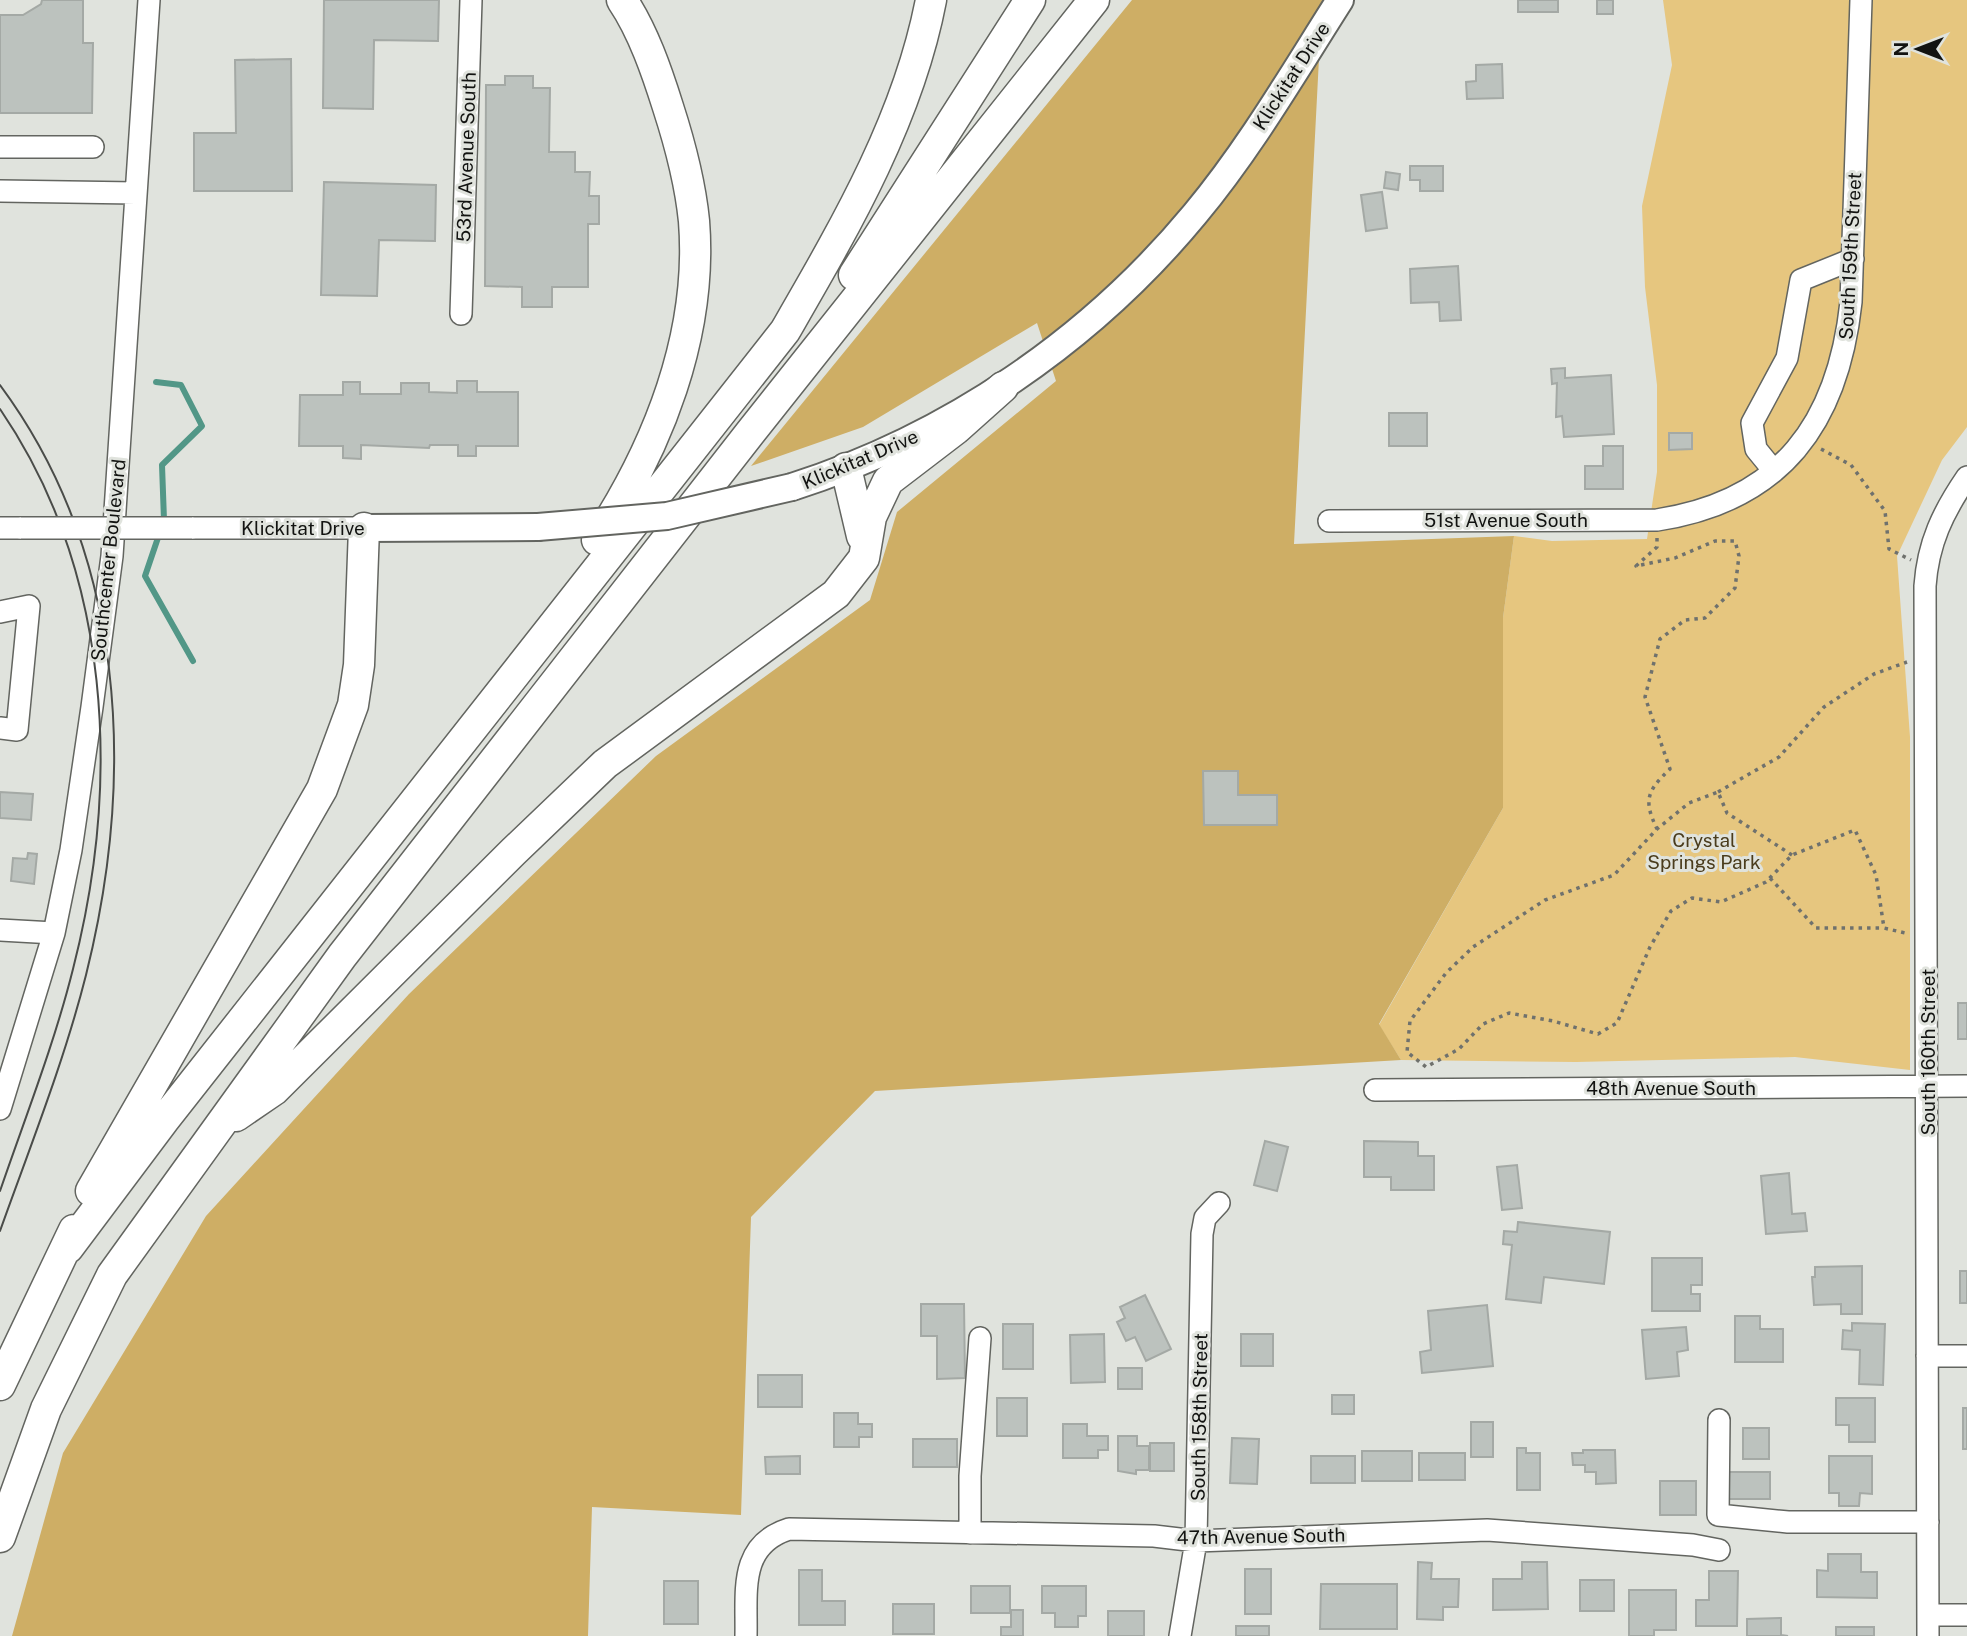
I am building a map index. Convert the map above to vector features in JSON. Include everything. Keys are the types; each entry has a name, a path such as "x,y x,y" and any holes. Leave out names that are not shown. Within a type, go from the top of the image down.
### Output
{"highway":[{"path":"309,935 578,570 629,492 662,422 681,355 692,289 694,222 684,159 662,86 622,0"},
{"path":"68,1248 309,935 785,331 859,204 894,119 927,24 931,0"},
{"path":"750,433 1030,0"},
{"path":"0,1537 46,1409 112,1275 342,956 750,433 1094,0"},
{"path":"219,1128 274,1090 605,764 836,594 864,558 871,517 888,481 956,429 1003,387"},
{"path":"846,468 861,521 864,558"},
{"path":"0,1385 68,1248 82,1206 322,789 352,705 359,665 364,528"}],"main road":[{"name":"Klickitat Drive","path":"364,528 538,527 667,516 792,487 846,468 940,424 1003,387 1107,306 1195,215 1254,133 1340,0"}],"street":[{"name":"Southcenter Boulevard","path":"0,1110 54,933 75,828 112,556 149,0"},
{"name":"53rd Avenue South","path":"461,314 471,0"},
{"name":"South 159th Street","path":"1683,516 1730,499 1774,471 1804,439 1821,414 1835,385 1846,344 1853,259 1861,0"},
{"path":"0,147 93,147"},
{"path":"0,191 136,193"},
{"path":"1774,471 1756,449 1752,423 1787,358 1801,280 1853,259"},
{"name":"South 160th Street","path":"1928,1625 1926,565 1940,518 1967,479"},
{"name":"51st Avenue South","path":"1329,521 1657,520 1683,516"},
{"name":"Klickitat Drive","path":"11,528 364,528"},
{"path":"0,612 29,606 17,730 0,728"},
{"path":"0,930 54,933"},
{"name":"48th Avenue South","path":"1375,1090 1967,1086"},
{"name":"South 158th Street","path":"1180,1636 1196,1541 1202,1234 1205,1219 1219,1203"},
{"path":"970,1533 970,1476 980,1338"},
{"path":"1927,1356 1967,1356"},
{"path":"1719,1420 1717,1515 1788,1522 1928,1522"},
{"name":"47th Avenue South","path":"746,1636 747,1579 752,1557 764,1541 789,1529 1154,1536 1196,1541 1487,1530 1693,1545 1719,1550"},
{"path":"1928,1625 1967,1615"}],"path":[{"path":"1804,439 1851,466 1885,511 1889,549 1926,565"},
{"path":"1657,520 1657,547 1636,566 1675,558 1715,541 1735,541 1739,556 1735,588 1705,618 1685,620 1660,639 1645,697 1670,769 1653,786 1647,808 1657,829"},
{"path":"1884,928 1876,874 1854,830 1791,855 1770,878 1721,902 1692,898 1671,911 1650,947 1617,1023 1598,1034 1553,1021 1509,1013 1483,1024 1459,1049 1426,1067 1407,1052 1410,1021 1446,973 1472,947 1545,900 1614,875 1657,829 1689,803 1718,792 1779,757 1825,707 1874,674 1894,665 1925,658"},
{"path":"1718,792 1727,813 1791,855"},
{"path":"1770,878 1816,928 1884,928 1927,937"}],"green space":[{"name":"Crystal Springs Park","path":"1663,0 1967,0 1967,427 1942,460 1897,556 1910,737 1910,1070 1795,1057 1576,1062 1401,1060 1379,1025 1503,808 1503,618 1514,536 1552,541 1647,539 1657,472 1657,385 1645,287 1642,206 1672,65"}],"shaded area":[{"path":"1132,0 1322,0 1294,544 1514,536 1503,618 1503,808 1379,1024 1401,1060 875,1091 751,1217 741,1515 592,1507 588,1636 12,1636 63,1453 206,1216 409,994 656,756 870,600 897,512 1056,381 1037,323 863,427 751,466"}],"building":[{"path":"42,0 83,0 83,43 93,43 92,113 0,113 0,15 23,15 41,4"},
{"path":"324,0 439,0 438,41 374,40 373,109 323,108"},
{"path":"1518,0 1558,0 1558,12 1518,12"},
{"path":"1597,0 1613,0 1613,14 1597,14"},
{"path":"291,59 292,191 194,191 194,133 236,133 235,60"},
{"path":"1502,64 1503,98 1467,99 1466,82 1476,81 1476,65"},
{"path":"505,76 533,76 533,88 550,88 549,152 575,152 575,172 590,172 589,196 599,196 599,224 588,224 588,287 552,287 552,307 522,307 522,287 485,286 486,85 505,85"},
{"path":"1410,166 1443,166 1443,191 1420,191 1420,180 1410,180"},
{"path":"1386,172 1400,174 1398,190 1384,188"},
{"path":"324,182 436,185 435,241 379,240 377,296 321,295"},
{"path":"1382,192 1387,228 1366,231 1361,195"},
{"path":"1458,266 1461,320 1440,321 1439,302 1411,303 1410,269"},
{"path":"1565,368 1565,378 1611,375 1614,434 1564,437 1562,416 1556,417 1557,383 1552,384 1551,369"},
{"path":"457,381 477,381 477,392 518,392 518,446 476,446 476,456 458,456 458,445 430,445 429,448 361,445 361,459 343,458 343,446 299,446 300,395 343,395 343,382 360,382 360,394 401,394 401,383 429,383 429,392 457,393"},
{"path":"1389,413 1427,413 1427,446 1389,446"},
{"path":"1669,433 1692,433 1692,449 1669,450"},
{"path":"1603,446 1623,446 1623,489 1585,489 1585,466 1603,466"},
{"path":"1203,771 1238,771 1238,795 1277,795 1277,825 1204,825"},
{"path":"0,792 33,794 31,820 0,818"},
{"path":"28,853 37,854 34,884 11,881 13,858 27,859"},
{"path":"1958,1003 1967,1003 1967,1039 1958,1039"},
{"path":"1265,1141 1288,1147 1277,1191 1254,1185"},
{"path":"1364,1141 1418,1142 1418,1156 1434,1156 1434,1190 1391,1190 1391,1177 1364,1177"},
{"path":"1517,1165 1522,1208 1502,1210 1497,1167"},
{"path":"1789,1173 1792,1214 1805,1213 1807,1231 1766,1234 1761,1176"},
{"path":"1518,1222 1610,1232 1604,1284 1544,1277 1541,1303 1506,1299 1512,1245 1503,1244 1504,1231 1517,1232"},
{"path":"1652,1258 1702,1258 1702,1285 1691,1285 1691,1294 1700,1294 1700,1311 1652,1311"},
{"path":"1862,1266 1862,1314 1841,1314 1841,1304 1814,1305 1812,1277 1815,1277 1815,1267"},
{"path":"1960,1271 1967,1271 1967,1303 1960,1303"},
{"path":"1145,1295 1171,1349 1146,1361 1135,1337 1126,1341 1117,1322 1125,1318 1120,1307"},
{"path":"921,1304 964,1304 965,1378 937,1379 937,1336 921,1336"},
{"path":"1487,1305 1493,1366 1422,1373 1420,1352 1431,1350 1428,1311"},
{"path":"1735,1316 1760,1316 1760,1329 1783,1329 1783,1362 1735,1362"},
{"path":"1852,1323 1885,1324 1883,1385 1859,1384 1860,1350 1842,1349 1843,1330 1852,1331"},
{"path":"1003,1324 1033,1324 1033,1369 1003,1369"},
{"path":"1686,1327 1688,1350 1677,1352 1679,1376 1646,1379 1642,1330"},
{"path":"1104,1334 1105,1382 1071,1383 1070,1335"},
{"path":"1241,1334 1273,1334 1273,1366 1241,1366"},
{"path":"1118,1368 1142,1368 1142,1389 1118,1389"},
{"path":"758,1375 802,1375 802,1407 758,1407"},
{"path":"1332,1395 1354,1395 1354,1414 1332,1414"},
{"path":"997,1398 1027,1398 1027,1436 997,1436"},
{"path":"1836,1398 1875,1398 1875,1442 1849,1442 1849,1425 1836,1425"},
{"path":"1963,1408 1967,1408 1967,1449 1963,1449"},
{"path":"834,1413 858,1413 858,1424 872,1424 872,1437 859,1437 859,1447 834,1447"},
{"path":"1471,1422 1493,1422 1493,1457 1471,1457"},
{"path":"1063,1424 1087,1424 1087,1436 1108,1436 1108,1450 1098,1450 1098,1458 1063,1458"},
{"path":"1743,1428 1769,1428 1769,1459 1743,1459"},
{"path":"1118,1436 1137,1436 1137,1446 1149,1446 1149,1470 1136,1470 1136,1474 1118,1471"},
{"path":"1232,1438 1259,1439 1257,1484 1230,1483"},
{"path":"913,1439 957,1439 957,1467 913,1467"},
{"path":"1150,1443 1174,1443 1174,1471 1150,1471"},
{"path":"1517,1448 1526,1448 1526,1453 1540,1453 1540,1490 1517,1490"},
{"path":"1583,1450 1615,1450 1616,1483 1596,1484 1596,1472 1585,1472 1585,1465 1573,1465 1572,1453 1583,1453"},
{"path":"1362,1451 1412,1451 1412,1481 1362,1481"},
{"path":"1419,1453 1465,1453 1465,1480 1419,1480"},
{"path":"800,1456 800,1474 766,1474 765,1457"},
{"path":"1311,1456 1355,1456 1355,1483 1311,1483"},
{"path":"1829,1456 1872,1456 1872,1494 1860,1493 1859,1506 1839,1506 1839,1493 1829,1493"},
{"path":"1722,1472 1770,1472 1770,1499 1722,1499"},
{"path":"1660,1481 1696,1481 1696,1515 1660,1515"},
{"path":"1828,1554 1861,1554 1861,1572 1877,1572 1877,1598 1817,1597 1817,1570 1828,1571"},
{"path":"1418,1562 1432,1563 1431,1579 1459,1579 1458,1607 1443,1607 1443,1620 1417,1619"},
{"path":"1522,1562 1547,1562 1548,1609 1493,1610 1493,1579 1522,1579"},
{"path":"1245,1569 1271,1569 1271,1614 1245,1614"},
{"path":"799,1570 822,1570 822,1601 845,1601 845,1625 799,1625"},
{"path":"1709,1571 1738,1571 1737,1626 1696,1626 1696,1600 1709,1600"},
{"path":"1580,1580 1614,1580 1614,1611 1580,1611"},
{"path":"664,1581 698,1581 698,1624 664,1624"},
{"path":"1321,1584 1397,1584 1397,1629 1320,1629"},
{"path":"971,1586 1010,1586 1010,1613 971,1613"},
{"path":"1042,1586 1086,1586 1086,1616 1078,1616 1078,1627 1055,1627 1055,1613 1042,1613"},
{"path":"1629,1590 1676,1590 1676,1630 1654,1630 1654,1636 1629,1636"},
{"path":"893,1604 934,1604 934,1634 893,1634"},
{"path":"1011,1610 1023,1610 1023,1636 1001,1636 1001,1627 1011,1627"},
{"path":"1108,1611 1144,1611 1144,1636 1108,1636"},
{"path":"1781,1618 1781,1635 1788,1636 1747,1636 1747,1619"},
{"path":"1236,1626 1269,1626 1269,1636 1236,1636"},
{"path":"1836,1627 1874,1627 1874,1636 1836,1636"}],"waterway":[{"path":"156,382 181,385 202,426 162,465 164,520 145,576 193,661"}],"tram line":[{"path":"0,385 42,451 74,521 96,594 109,669 114,745 111,822 102,899 86,975 57,1072 0,1231"},
{"path":"0,409 37,472 65,539 85,609 96,680 101,753 98,826 88,898 73,969 48,1053 0,1191"}]}
